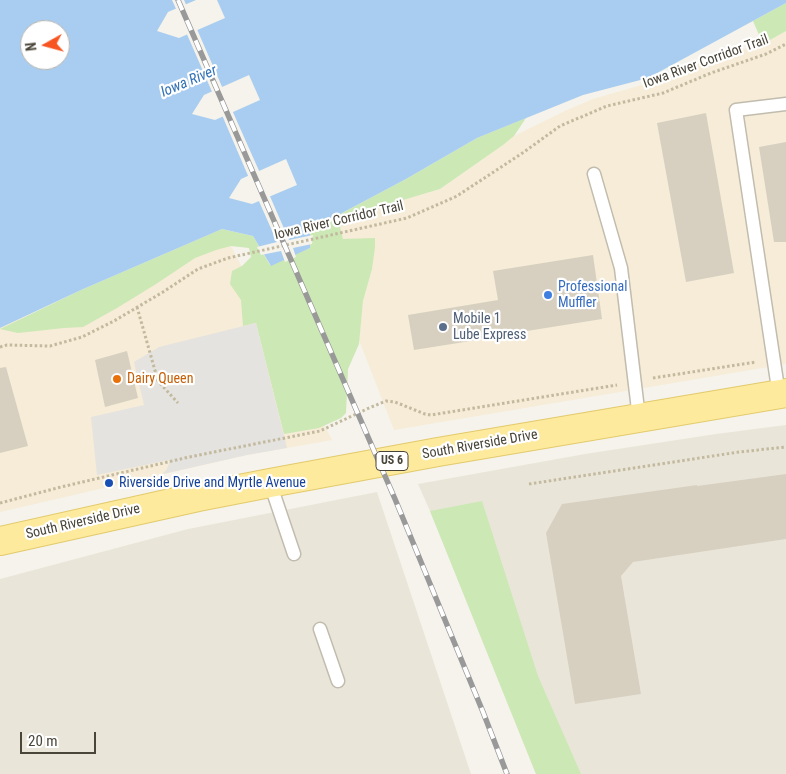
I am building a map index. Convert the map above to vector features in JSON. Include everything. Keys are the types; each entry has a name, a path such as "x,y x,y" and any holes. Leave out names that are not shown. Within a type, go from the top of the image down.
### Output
{"main road":[{"name":"South Riverside Drive","path":"0,541 270,483 438,452 783,394"}],"lane":[{"path":"783,394 774,360 736,110 786,104"},
{"path":"594,174 622,268 639,418"},
{"path":"270,483 294,554"},
{"path":"320,629 338,681"}],"path":[{"name":"Iowa River Corridor Trail","path":"0,347 7,345 50,346 82,337 163,292 198,269 228,258 407,218 456,196 560,126 608,106 664,93 711,73 766,54 786,44"},
{"path":"137,307 158,381 178,403"},
{"path":"0,503 168,462 320,431 386,401 395,402 431,415 774,360"},
{"path":"529,484 740,452 786,447"}],"shaded area":[{"path":"786,31 786,364 394,430 359,340 363,301 372,269 375,239 343,239 340,227 383,206 440,189 514,136 567,110 593,99 663,79 702,61 763,44"},
{"path":"222,229 332,440 247,455 0,512 0,328"},
{"path":"256,323 287,448 163,474 167,469 169,460 97,475 91,417 144,405 134,362 159,347"},
{"path":"786,425 786,774 536,774 418,484 585,454"},
{"path":"377,492 471,774 0,774 0,579 188,529"}],"green space":[{"path":"786,3 786,31 763,44 753,21"},
{"path":"526,118 514,136 440,189 383,206 340,227 343,239 375,238 375,247 372,269 363,301 359,344 348,369 346,413 341,418 319,428 284,434 256,323 243,326 241,300 230,284 232,271 242,266 251,257 249,248 231,246 195,258 156,284 83,327 18,333 0,329 81,290 222,229 253,236 270,265 310,248 310,230 406,179 477,138"},
{"path":"482,501 538,676 581,774 536,774 430,511"}],"water":[{"name":"Iowa River","path":"0,0 196,0 168,12 157,31 179,38 225,18 217,0 786,0 786,3 648,78 583,95 477,138 406,179 310,230 310,248 271,266 253,236 222,229 81,290 0,328","holes":["249,75 260,100 215,120 192,114 204,95","286,159 297,185 252,204 229,198 241,179"]}],"pier":[{"path":"172,0 184,0 187,7 177,11"},
{"path":"196,27 223,89 213,94 186,32"},
{"path":"232,110 260,173 249,178 222,115"},
{"path":"269,194 289,240 313,235 312,244 293,248 296,257 285,262 281,251 261,255 257,247 277,242 258,199"}],"building":[{"path":"706,113 734,273 686,282 657,123"},
{"path":"786,142 786,242 774,242 759,147"},
{"name":"Professional Muffler","path":"593,255 602,319 414,350 408,315 498,300 493,271"},
{"name":"Dairy Queen","path":"127,351 138,398 105,407 95,360"},
{"path":"6,367 28,446 0,453 0,368"},
{"path":"786,474 786,539 633,562 621,576 641,694 575,704 546,533 562,504"}],"railway":[{"path":"178,0 395,499 507,774"}],"place":[{"name":"Professional Muffler","path":"548,295"},
{"name":"Mobile 1 Lube Express","path":"443,327"},
{"name":"Dairy Queen","path":"117,379"},
{"name":"Riverside Drive and Myrtle Avenue","path":"109,483"}]}
